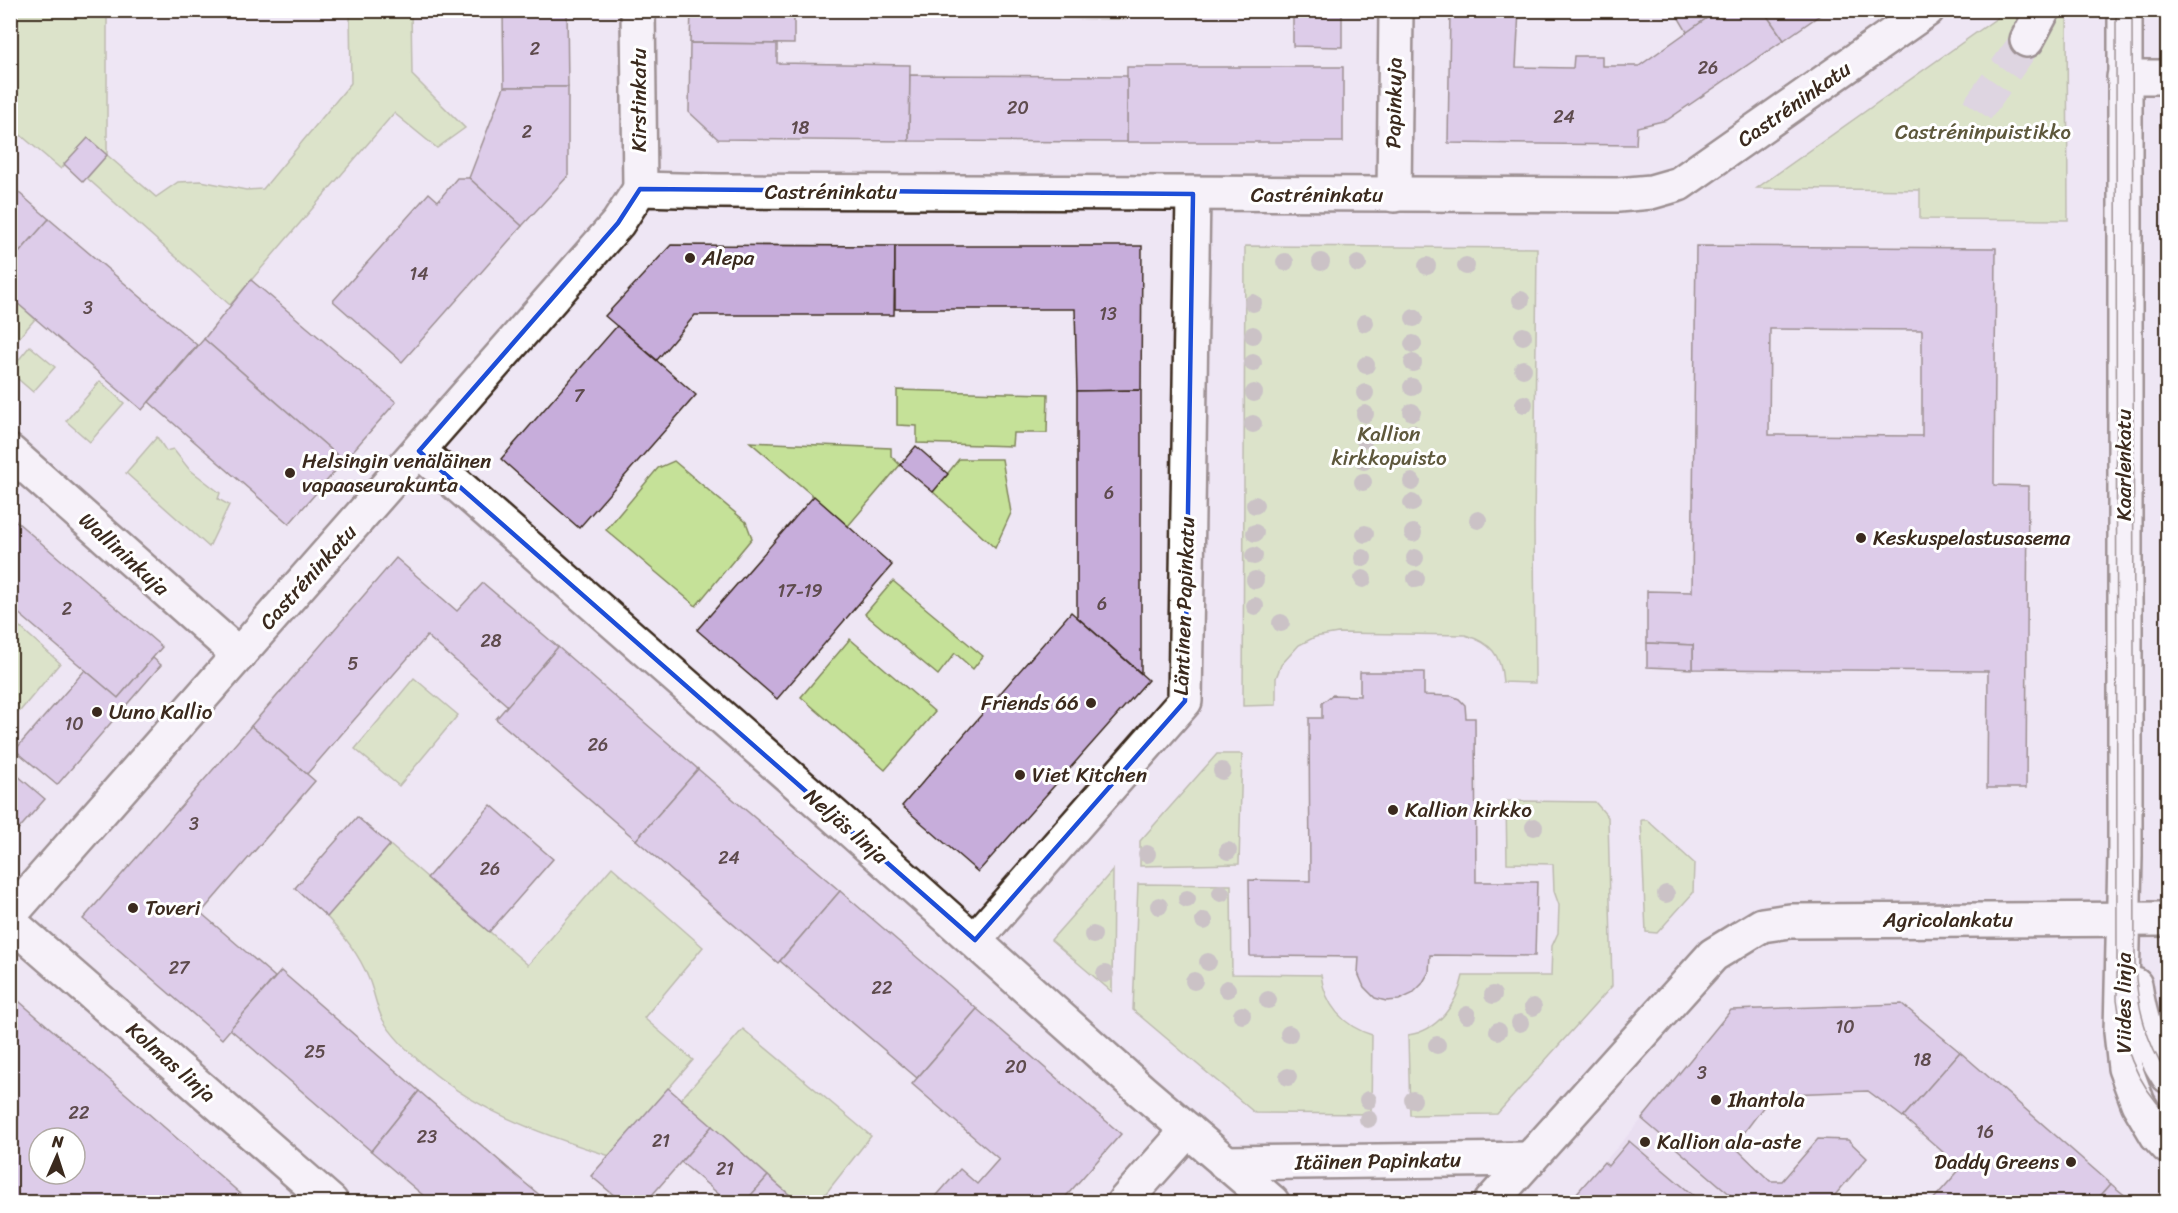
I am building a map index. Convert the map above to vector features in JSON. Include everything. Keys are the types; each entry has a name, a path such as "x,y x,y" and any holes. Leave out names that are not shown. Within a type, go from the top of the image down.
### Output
{"street":[{"name":"Kirstinkatu","path":"638,10 640,189"},
{"name":"Papinkuja","path":"1394,195 1396,10"},
{"name":"Castréninkatu","path":"10,915 618,224 640,189 725,192 1394,195 1618,195 1651,192 1679,184 1927,10"},
{"path":"2027,40 2043,10"},
{"name":"Kaarlenkatu","path":"2124,918 2125,10"},
{"path":"2124,77 2168,77"},
{"name":"Läntinen Papinkatu","path":"975,940 1185,700 1193,194"},
{"name":"Neljäs linja","path":"419,451 975,940 1018,982 1272,1203"},
{"name":"Wallininkuja","path":"10,452 239,655"},
{"path":"2124,918 2141,1019 2157,1060 2168,1076"},
{"name":"Viides linja","path":"2124,918 2121,1032 2125,1068 2139,1103 2157,1135 2168,1147"},
{"name":"Agricolankatu","path":"1530,1159 1713,955 1762,925 1790,921 2168,919"},
{"name":"Kolmas linja","path":"10,922 332,1203"},
{"path":"1124,1203 1188,1130"},
{"path":"1491,1203 1530,1159"},
{"name":"Itäinen Papinkatu","path":"1225,1163 1530,1159"}],"highlighted area":[{"path":"640,189 1193,194 1185,701 975,940 419,451 618,223"}],"shaded area":[{"name":"Kallion ala-aste","path":"1642,1119 1739,1202 1569,1202"}],"green space":[{"path":"979,10 1127,11 1126,19 979,17"},
{"path":"350,11 411,11 412,75 465,128 437,148 394,113 230,305 87,178 107,155 156,197 178,182 201,181 246,190 263,189 351,83"},
{"name":"Castréninpuistikko","path":"2007,11 2067,11 2068,220 1920,219 1920,190 1757,188"},
{"path":"107,13 107,155 88,138 61,169 11,127 10,14"},
{"name":"Kallion kirkkopuisto","path":"1245,246 1537,248 1535,683 1503,682 1500,664 1493,651 1482,642 1465,635 1338,633 1315,637 1299,645 1281,665 1276,678 1276,705 1243,706"},
{"path":"11,297 35,319 11,347"},
{"path":"30,346 55,367 33,392 11,373 11,369"},
{"path":"100,381 124,403 90,442 66,421"},
{"path":"897,390 1048,394 1047,433 1013,433 1012,446 917,443 917,426 897,425"},
{"path":"157,437 166,451 173,449 189,469 220,493 218,499 229,505 209,547 126,473"},
{"path":"750,442 891,448 891,456 900,465 848,526"},
{"path":"959,459 1002,459 1011,513 995,548 933,492"},
{"path":"674,461 746,522 752,538 696,606 606,530 658,468"},
{"path":"893,581 983,656 973,669 955,653 938,675 865,614"},
{"path":"11,619 60,663 20,711 10,713"},
{"path":"850,639 935,712 885,770 801,697"},
{"path":"414,678 458,715 399,786 355,749"},
{"path":"1217,754 1242,754 1239,864 1140,866 1140,841"},
{"path":"1506,801 1595,802 1608,817 1612,986 1497,1114 1410,1115 1408,1035 1437,1022 1451,1006 1463,976 1551,976 1552,946 1558,933 1559,905 1554,891 1553,864 1507,863"},
{"path":"1641,820 1647,820 1694,863 1693,893 1657,933 1646,932"},
{"path":"390,845 528,965 612,867 703,947 644,1018 693,1060 610,1156 532,1129 459,1092 407,1049 386,1025 360,960 327,917"},
{"path":"1113,870 1112,992 1051,940"},
{"path":"1138,884 1231,885 1232,974 1321,975 1327,996 1337,1013 1352,1026 1372,1035 1371,1114 1255,1113 1133,1010"},
{"path":"743,1029 871,1136 819,1202 798,1202 681,1099"}],"building":[{"path":"503,10 567,10 568,87 504,87"},
{"path":"691,10 794,10 794,44 690,43"},
{"path":"1293,10 1342,10 1342,47 1293,46"},
{"path":"1450,10 1519,10 1516,67 1573,68 1574,56 1602,56 1602,66 1639,66 1718,10 1763,10 1784,40 1667,120 1637,127 1636,145 1448,143"},
{"path":"1674,10 1718,10 1687,32"},
{"path":"1763,10 1827,10 1784,40"},
{"path":"690,43 777,44 777,63 910,65 909,141 718,139 689,112"},
{"path":"1127,67 1343,67 1343,142 1127,142"},
{"path":"910,75 1127,76 1127,142 909,141"},
{"path":"504,87 568,87 568,176 522,226 469,178"},
{"path":"88,138 107,155 83,182 64,164"},
{"path":"457,178 469,178 522,226 402,362 333,301 429,193 438,201"},
{"path":"10,185 49,219 10,263"},
{"path":"49,219 197,345 142,410 10,297 10,263"},
{"path":"671,245 895,246 894,315 695,315 657,360 605,316"},
{"path":"895,246 1142,246 1141,390 1077,391 1075,309 895,309"},
{"name":"Keskuspelastusasema","path":"1696,246 1996,248 1994,485 2028,486 2026,788 1987,788 1988,671 1693,669 1693,645 1647,643 1647,591 1692,592","holes":["1770,329 1922,330 1922,436 1769,435"]},
{"path":"251,280 396,402 344,461 204,339"},
{"path":"617,326 696,395 579,528 501,459"},
{"path":"204,339 344,461 289,524 149,402"},
{"path":"1141,390 1141,673 1077,617 1077,391"},
{"path":"916,446 948,474 933,492 900,465"},
{"path":"814,496 892,565 777,699 697,630"},
{"path":"10,516 162,647 118,698 10,606"},
{"path":"396,558 457,611 483,583 558,647 508,706 427,636 307,774 251,726"},
{"path":"1071,612 1148,680 978,872 902,806"},
{"path":"1647,643 1693,645 1693,669 1647,667"},
{"path":"558,647 698,769 636,840 496,719"},
{"path":"153,658 161,665 57,785 15,750 85,670 118,698"},
{"name":"Kallion kirkko","path":"1360,672 1424,672 1424,695 1452,696 1459,699 1465,705 1466,718 1475,718 1476,882 1537,882 1535,956 1430,955 1429,972 1422,984 1412,994 1399,1000 1386,1001 1375,998 1364,987 1358,973 1359,957 1250,956 1249,880 1310,881 1309,718 1322,718 1322,703 1332,695 1360,696"},
{"path":"251,726 315,781 201,913 275,977 222,1039 83,919"},
{"path":"10,769 45,799 10,839"},
{"path":"698,769 840,891 778,963 636,840"},
{"path":"491,805 553,859 489,932 427,878"},
{"path":"357,817 390,845 327,917 295,888"},
{"path":"840,891 977,1009 917,1078 780,961"},
{"path":"281,971 419,1091 371,1151 230,1029"},
{"path":"13,996 250,1202 10,1202 10,999"},
{"name":"Ihantola","path":"1902,1004 1960,1052 1903,1117 1868,1091 1787,1094 1764,1106 1734,1146 1770,1181 1782,1181 1818,1139 1848,1140 1867,1158 1829,1202 1739,1202 1642,1119 1731,1010"},
{"path":"977,1009 1121,1134 1061,1202 931,1202 960,1169 977,1184 999,1159 912,1084"},
{"path":"1960,1052 2111,1184 2095,1202 1931,1202 1961,1168 1903,1117"},
{"path":"668,1088 712,1126 646,1202 622,1202 591,1176"},
{"path":"419,1091 548,1202 431,1202 371,1151"},
{"path":"712,1126 768,1176 745,1202 728,1202 681,1162"},
{"path":"1629,1141 1701,1202 1569,1202 1604,1162 1608,1166"},
{"path":"768,1176 777,1184 798,1202 745,1202"},
{"path":"2111,1184 2133,1202 2095,1202"}],"tunnel":[{"path":"1977,110 2027,40"}],"tram line":[{"path":"2116,10 2117,999 2123,1032 2132,1061 2147,1089 2168,1115"},
{"path":"2132,10 2135,964 2140,1008 2148,1036 2168,1076"}],"place":[{"name":"Alepa","path":"690,258"},
{"name":"Helsingin venäläinen vapaaseurakunta","path":"290,473"},
{"name":"Keskuspelastusasema","path":"1861,538"},
{"name":"Friends 66","path":"1091,703"},
{"name":"Uuno Kallio","path":"97,712"},
{"name":"Viet Kitchen","path":"1020,775"},
{"name":"Kallion kirkko","path":"1393,810"},
{"name":"Toveri","path":"133,908"},
{"name":"Ihantola","path":"1716,1100"},
{"name":"Kallion ala-aste","path":"1645,1142"},
{"name":"Daddy Greens","path":"2071,1162"}]}
